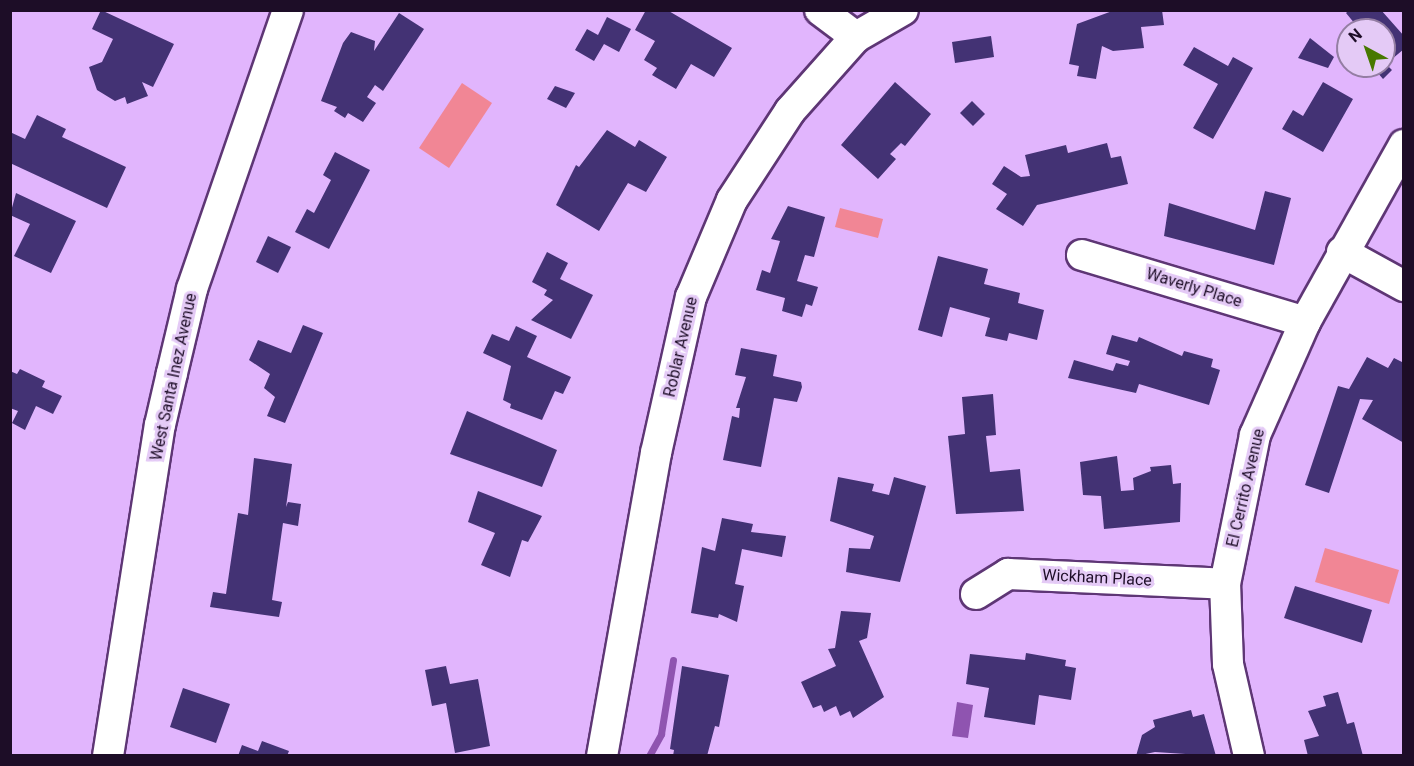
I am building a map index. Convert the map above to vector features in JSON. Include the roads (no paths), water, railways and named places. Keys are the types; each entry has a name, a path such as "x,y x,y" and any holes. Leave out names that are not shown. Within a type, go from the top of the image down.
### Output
{"street":[{"name":"West Santa Inez Avenue","path":"108,756 160,425 187,310 288,10"},
{"path":"820,10 856,37"},
{"name":"Roblar Avenue","path":"602,756 656,453 692,297 732,200 790,111 856,37 903,10"},
{"name":"El Cerrito Avenue","path":"1249,756 1228,664 1225,584 1255,435 1305,322 1404,144"},
{"path":"1342,252 1404,286"},
{"name":"Waverly Place","path":"1082,255 1305,322"},
{"name":"Wickham Place","path":"976,594 1008,574 1225,584"}],"waterway":[{"path":"649,756 661,734 673,660"}]}
